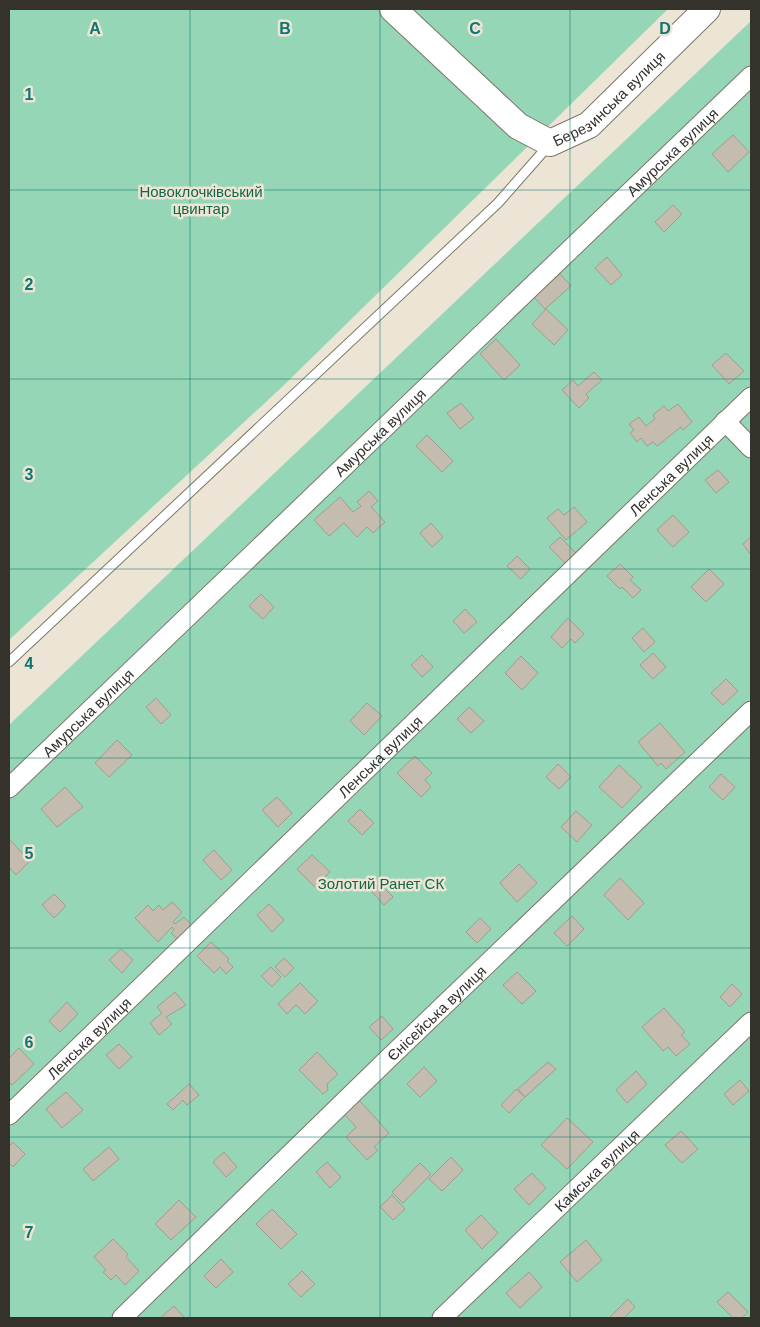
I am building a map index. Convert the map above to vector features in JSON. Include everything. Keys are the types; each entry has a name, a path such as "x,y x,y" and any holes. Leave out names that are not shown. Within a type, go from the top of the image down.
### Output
{"street":[{"name":"Березинська вулиця","path":"393,9 518,126 550,143 589,125 707,9"},
{"name":"Амурська вулиця","path":"9,788 751,76"},
{"name":"Ленська вулиця","path":"9,1115 751,397"},
{"path":"725,421 751,448"},
{"name":"Єнісейська вулиця","path":"122,1318 390,1057 751,711"},
{"name":"Камська вулиця","path":"442,1318 751,1022"}],"lane":[{"path":"9,662 498,203 550,143"}],"green space":[{"name":"Новоклочківський цвинтар","path":"9,9 668,9 282,387 9,640"},
{"name":"Золотий Ранет СК","path":"751,21 751,1318 9,1318 9,725"}],"building":[{"path":"733,135 749,152 728,172 712,154"},
{"path":"673,205 682,214 664,232 655,222"},
{"path":"607,257 622,275 611,285 595,268"},
{"path":"560,274 571,286 545,309 534,297"},
{"path":"546,309 568,330 554,345 532,324"},
{"path":"496,339 520,365 504,380 480,354"},
{"path":"726,353 744,371 729,384 712,365"},
{"path":"594,372 602,380 586,394 589,398 579,408 562,390 573,380 578,386"},
{"path":"461,403 474,418 460,429 447,413"},
{"path":"678,404 692,422 683,430 681,427 657,446 653,442 647,446 641,438 637,442 630,433 634,430 629,424 639,417 646,426 655,419 653,415 664,406 668,411"},
{"path":"427,435 453,461 442,472 416,446"},
{"path":"718,470 729,482 716,493 705,480"},
{"path":"369,491 378,501 371,507 385,522 373,533 367,527 357,537 344,523 329,536 314,520 340,497 353,512 361,506 357,502"},
{"path":"574,507 587,522 566,540 547,518 558,509 564,515"},
{"path":"673,515 689,532 673,547 657,530"},
{"path":"431,523 443,537 432,547 420,533"},
{"path":"560,537 577,554 567,565 549,547"},
{"path":"751,537 751,555 743,544"},
{"path":"517,556 530,569 521,579 507,566"},
{"path":"620,564 633,577 630,580 641,590 633,598 622,587 620,589 607,576"},
{"path":"709,569 724,584 706,602 691,587"},
{"path":"261,594 274,607 263,619 249,606"},
{"path":"465,609 477,622 464,633 453,621"},
{"path":"568,618 584,634 575,643 571,639 562,648 551,637"},
{"path":"643,628 655,642 644,652 632,638"},
{"path":"653,653 666,667 653,679 640,665"},
{"path":"422,655 433,667 422,677 411,665"},
{"path":"521,656 538,673 522,690 505,673"},
{"path":"726,679 738,691 723,705 711,693"},
{"path":"156,698 171,715 161,724 146,707"},
{"path":"367,703 382,716 364,735 350,721"},
{"path":"469,707 484,721 471,733 457,719"},
{"path":"660,723 685,752 666,769 661,763 658,766 638,742"},
{"path":"117,740 132,755 109,777 95,763"},
{"path":"415,756 432,773 425,780 431,787 421,797 397,773"},
{"path":"558,764 571,777 559,789 546,777"},
{"path":"619,765 642,787 622,808 599,787"},
{"path":"721,774 735,787 723,800 709,787"},
{"path":"65,787 83,807 57,827 41,809"},
{"path":"277,797 292,813 278,827 262,810"},
{"path":"360,809 374,823 362,835 348,821"},
{"path":"576,811 592,825 577,842 561,827"},
{"path":"9,839 30,861 16,875 9,867"},
{"path":"214,850 232,870 221,880 203,860"},
{"path":"312,855 330,872 315,887 297,869"},
{"path":"519,864 537,883 517,902 500,883"},
{"path":"620,878 644,903 628,920 604,895"},
{"path":"380,884 393,897 384,905 372,892"},
{"path":"54,894 66,906 54,918 42,905"},
{"path":"172,902 182,912 173,922 175,924 184,917 192,925 178,939 171,933 174,930 172,927 158,942 135,918 148,905 153,911 159,905 163,910"},
{"path":"269,904 284,920 272,932 257,915"},
{"path":"572,916 584,929 567,946 554,933"},
{"path":"480,918 491,929 477,943 466,932"},
{"path":"211,942 229,959 227,961 233,967 226,974 220,967 214,973 197,956"},
{"path":"121,949 133,960 122,973 109,960"},
{"path":"284,958 294,968 285,977 275,967"},
{"path":"271,967 281,977 272,987 261,976"},
{"path":"517,972 536,991 522,1004 503,985"},
{"path":"300,983 318,1001 305,1014 296,1005 287,1014 278,1004"},
{"path":"732,984 742,994 730,1007 720,997"},
{"path":"175,992 186,1005 166,1017 172,1024 159,1035 150,1023 162,1013 157,1007"},
{"path":"67,1002 78,1014 60,1032 49,1021"},
{"path":"664,1008 685,1032 681,1035 690,1044 676,1056 668,1047 663,1051 642,1027"},
{"path":"382,1016 393,1029 381,1040 369,1027"},
{"path":"119,1044 132,1057 119,1069 106,1055"},
{"path":"19,1048 34,1064 12,1085 9,1081 9,1058"},
{"path":"317,1052 338,1074 327,1084 328,1090 323,1094 299,1070"},
{"path":"548,1062 556,1069 525,1097 518,1089"},
{"path":"424,1067 437,1081 420,1097 407,1084"},
{"path":"636,1071 647,1084 627,1103 616,1090"},
{"path":"740,1080 749,1091 733,1105 724,1094"},
{"path":"189,1084 199,1095 187,1105 183,1100 173,1110 167,1104"},
{"path":"516,1089 525,1097 509,1113 501,1105"},
{"path":"66,1092 83,1110 62,1128 46,1109"},
{"path":"359,1100 389,1133 374,1147 378,1150 367,1160 346,1137 356,1127 344,1114"},
{"path":"567,1118 593,1142 567,1169 541,1145"},
{"path":"681,1131 698,1149 682,1163 665,1145"},
{"path":"13,1142 25,1154 13,1167 9,1163 9,1146"},
{"path":"109,1147 119,1159 93,1181 83,1169"},
{"path":"224,1152 237,1167 226,1177 213,1162"},
{"path":"451,1157 463,1170 442,1191 429,1179"},
{"path":"327,1162 341,1177 330,1188 316,1172"},
{"path":"420,1163 431,1174 403,1203 392,1192"},
{"path":"532,1173 546,1188 529,1205 514,1189"},
{"path":"392,1195 405,1209 393,1220 380,1207"},
{"path":"179,1200 196,1217 171,1240 155,1224"},
{"path":"272,1209 297,1234 281,1249 256,1224"},
{"path":"481,1215 498,1233 482,1249 465,1230"},
{"path":"113,1239 128,1254 126,1257 139,1271 125,1285 116,1275 111,1280 103,1272 106,1270 94,1257"},
{"path":"586,1240 602,1260 577,1282 560,1262"},
{"path":"221,1259 233,1272 216,1288 204,1276"},
{"path":"302,1271 315,1284 301,1297 288,1284"},
{"path":"529,1272 542,1287 520,1308 506,1293"},
{"path":"728,1292 748,1312 742,1318 733,1318 717,1302"},
{"path":"628,1299 635,1307 624,1318 609,1318"},
{"path":"174,1306 185,1318 160,1318"}]}
